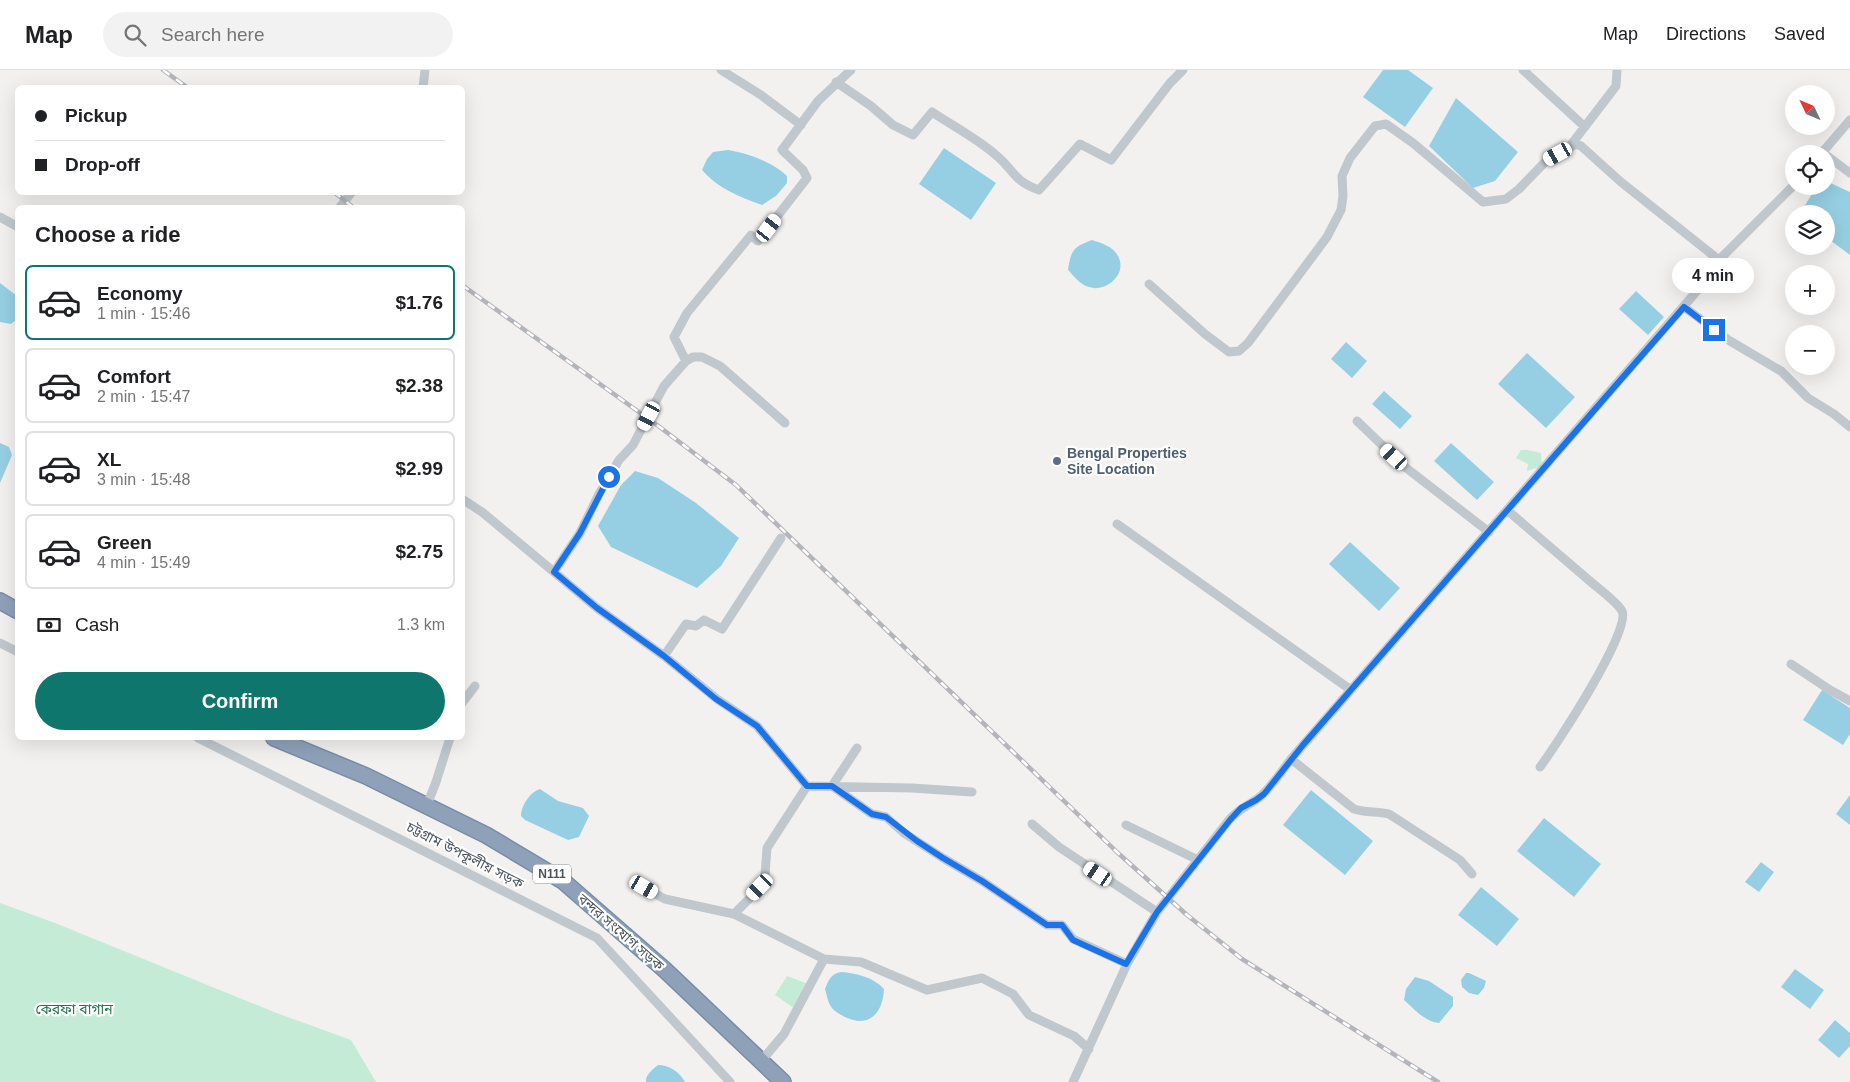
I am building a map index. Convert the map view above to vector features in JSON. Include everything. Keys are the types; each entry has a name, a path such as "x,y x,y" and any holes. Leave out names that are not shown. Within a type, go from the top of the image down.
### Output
{"highway":[{"path":"0,601 15,609"},
{"name":"বন্দর সংযোগ সড়ক","path":"279,740 366,776 426,805 486,835 563,881 665,970 783,1082"}],"street":[{"path":"423,85 425,70"},
{"path":"722,70 761,95 801,125"},
{"path":"686,361 674,337 686,313 751,235 758,241 806,178 803,170 782,150 818,101 836,82 851,70"},
{"path":"836,82 871,106 893,125 913,135 932,112 998,156 1014,176 1023,183 1039,190 1080,144 1111,160 1165,90 1183,70"},
{"path":"1523,70 1585,127"},
{"path":"1568,148 1616,86 1617,70"},
{"path":"1830,145 1850,120"},
{"path":"1149,284 1229,352 1239,351 1248,343 1327,236 1341,210 1343,196 1342,176 1350,158 1375,126 1386,124 1413,143 1483,202 1506,199 1519,189 1548,159 1576,144 1582,146 1621,182 1719,260"},
{"path":"1835,161 1850,173"},
{"path":"1073,1082 1090,1049 1126,964 1157,912 1235,813 1264,794 1351,690 1684,307 1719,260 1785,194"},
{"path":"341,205 350,195"},
{"path":"0,217 15,225"},
{"path":"1684,307 1730,341 1781,371 1808,398 1834,414 1850,427"},
{"path":"554,572 580,533 599,494 619,460 633,445 664,386 686,361 693,357 702,357 720,366 786,423"},
{"path":"1357,421 1405,467 1489,532"},
{"path":"465,502 482,512 597,608 664,656 716,699 757,726 807,786"},
{"path":"1507,510 1621,609 1623,615 1619,635 1609,654 1562,736 1540,767"},
{"path":"1117,524 1351,690"},
{"path":"664,656 686,624 696,626 704,620 722,629 781,538"},
{"path":"0,643 15,650"},
{"path":"1791,664 1850,701"},
{"path":"465,699 475,686"},
{"name":"চট্টগ্রাম উপকূলীয় সড়ক","path":"202,740 596,938 730,1082"},
{"path":"426,805 436,782 449,740"},
{"path":"832,786 858,748"},
{"path":"1292,759 1354,809 1364,812 1380,811 1389,814 1460,860 1472,874"},
{"path":"807,786 912,788 972,792"},
{"path":"734,914 760,887 765,875 766,848 807,786"},
{"path":"832,786 872,814 886,817 904,833 982,881 1047,925 1062,925 1073,940 1126,964"},
{"path":"1032,824 1059,847 1157,912"},
{"path":"1126,825 1198,860"},
{"path":"636,884 665,899 734,914 824,959 861,962 927,990 982,978 1013,994 1029,1015 1074,1036 1090,1049"},
{"path":"762,1060 784,1034 824,959"}],"green space":[{"path":"1521,450 1541,453 1542,466 1527,471 1528,464 1516,458"},
{"name":"কেরফা বাগান","path":"0,903 55,923 274,1012 351,1040 376,1082 0,1082"},
{"path":"787,976 808,984 795,1009 775,995"}],"water":[{"path":"1383,70 1408,70 1433,88 1405,127 1363,97"},
{"path":"1456,98 1518,152 1495,181 1473,188 1429,146"},
{"path":"944,148 996,183 971,220 919,184"},
{"path":"728,150 743,153 775,166 787,176 787,183 776,196 762,205 729,191 702,170 713,152"},
{"path":"1835,185 1850,192 1850,255 1835,244 1835,205 1805,205 1811,195 1835,195"},
{"path":"1092,240 1106,245 1113,250 1118,256 1120,263 1118,275 1114,280 1108,285 1096,288 1086,286 1068,270 1070,258 1074,250"},
{"path":"0,283 15,294 15,321 11,324 0,322"},
{"path":"1636,291 1664,317 1648,335 1619,309"},
{"path":"1346,342 1367,361 1352,378 1331,359"},
{"path":"1527,353 1575,397 1546,428 1498,384"},
{"path":"1384,391 1412,416 1400,429 1372,404"},
{"path":"0,443 9,447 12,455 0,483"},
{"path":"1451,443 1494,482 1477,500 1434,461"},
{"path":"635,471 658,478 696,503 739,538 721,566 697,588 611,547 598,526 621,485"},
{"path":"1350,542 1400,588 1379,611 1329,564"},
{"path":"1822,690 1850,708 1850,734 1843,745 1803,720"},
{"path":"540,789 558,801 583,808 589,816 579,837 568,840 525,820 521,816 527,800"},
{"path":"1311,790 1373,841 1345,875 1283,825"},
{"path":"1850,795 1850,825 1836,814"},
{"path":"1544,818 1601,864 1574,897 1517,851"},
{"path":"1761,862 1774,872 1759,892 1745,882"},
{"path":"1481,887 1519,919 1497,946 1458,915"},
{"path":"1795,969 1824,990 1810,1009 1781,987"},
{"path":"841,972 864,976 875,981 884,989 881,1005 874,1016 862,1021 854,1020 845,1017 832,1008 825,989 832,976"},
{"path":"1466,973 1486,981 1484,988 1478,995 1469,993 1462,987 1461,980"},
{"path":"1415,977 1429,981 1453,997 1453,1006 1439,1023 1424,1018 1404,1000 1406,989"},
{"path":"1835,1020 1850,1033 1850,1046 1839,1058 1818,1040"},
{"path":"658,1065 674,1070 685,1082 646,1082 648,1075"}],"railway":[{"path":"163,70 184,85"},
{"path":"338,195 350,205"},
{"path":"465,287 657,425 736,485 1118,853 1187,915 1242,959 1438,1082"}],"place":[{"name":"Bengal Properties Site Location","path":"1057,461"}],"route":[{"path":"609,477 580,533 554,572 597,608 664,656 716,699 757,726 807,786 832,786 872,814 886,817 904,833 982,881 1047,925 1062,925 1073,940 1126,964 1157,912 1235,813 1264,794 1303,745 1684,307 1714,330"}]}
